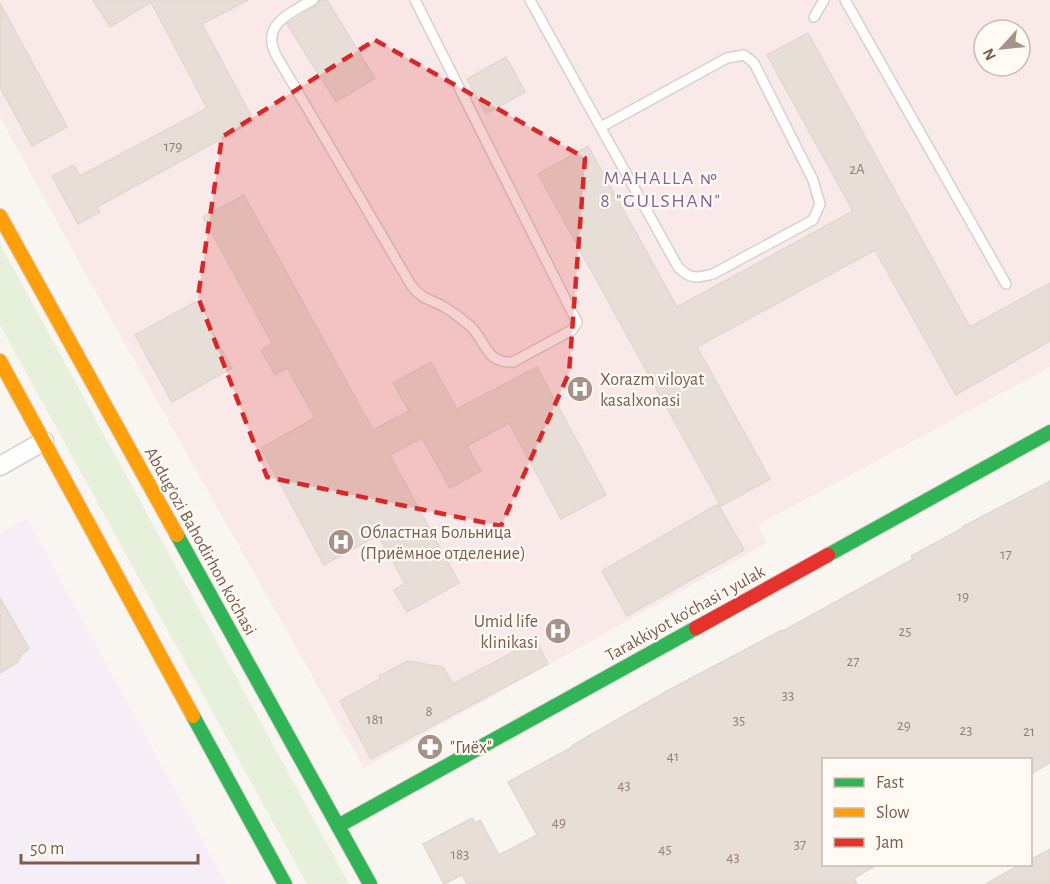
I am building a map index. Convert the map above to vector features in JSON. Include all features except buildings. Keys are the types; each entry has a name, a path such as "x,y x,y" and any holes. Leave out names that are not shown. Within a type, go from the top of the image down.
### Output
{"main road":[{"name":"Abdug’ozi Bahodirhon ko’chasi","path":"0,216 370,884"},
{"path":"0,361 285,884"},
{"name":"Tarakkiyot ko'chasi 1 yulak","path":"338,826 1050,432"}],"street":[{"path":"0,466 44,441"}],"lane":[{"path":"313,0 281,19 275,27 272,48 411,285 418,294 445,307 471,327 494,358 504,362 513,362 572,330 577,322 415,0"},
{"path":"530,0 678,267 688,276 698,278 713,274 813,220 820,204 813,180 754,63 744,55 727,58 601,127"},
{"path":"814,16 825,0"},
{"path":"845,0 1006,284"}],"highlighted area":[{"path":"375,40 585,158 569,373 501,526 267,477 198,297 222,137"}],"shaded area":[{"name":"Xorazm viloyat kasalxonasi","path":"0,0 1050,0 1050,367 758,525 767,543 364,768 84,271 0,117"},
{"path":"27,519 226,884 0,884 0,533"}],"green space":[{"path":"0,244 349,884 307,884 0,325"}],"traffic: fast":[{"path":"828,555 1050,432"},
{"path":"177,535 370,884"},
{"path":"338,826 696,628"},
{"path":"193,716 285,884"}],"traffic: slow":[{"path":"0,216 177,535"},
{"path":"0,361 193,716"}],"traffic: jam":[{"path":"696,628 828,555"}],"place":[{"name":"Xorazm viloyat kasalxonasi","path":"580,389"},
{"name":"Областная Больница (Приёмное отделение)","path":"341,542"},
{"name":"Umid life klinikasi","path":"558,631"},
{"name":"\"Гиёх\"","path":"430,747"}],"district":[{"name":"MAHALLA № 8 \"GULSHAN\"","path":"661,188"}]}
